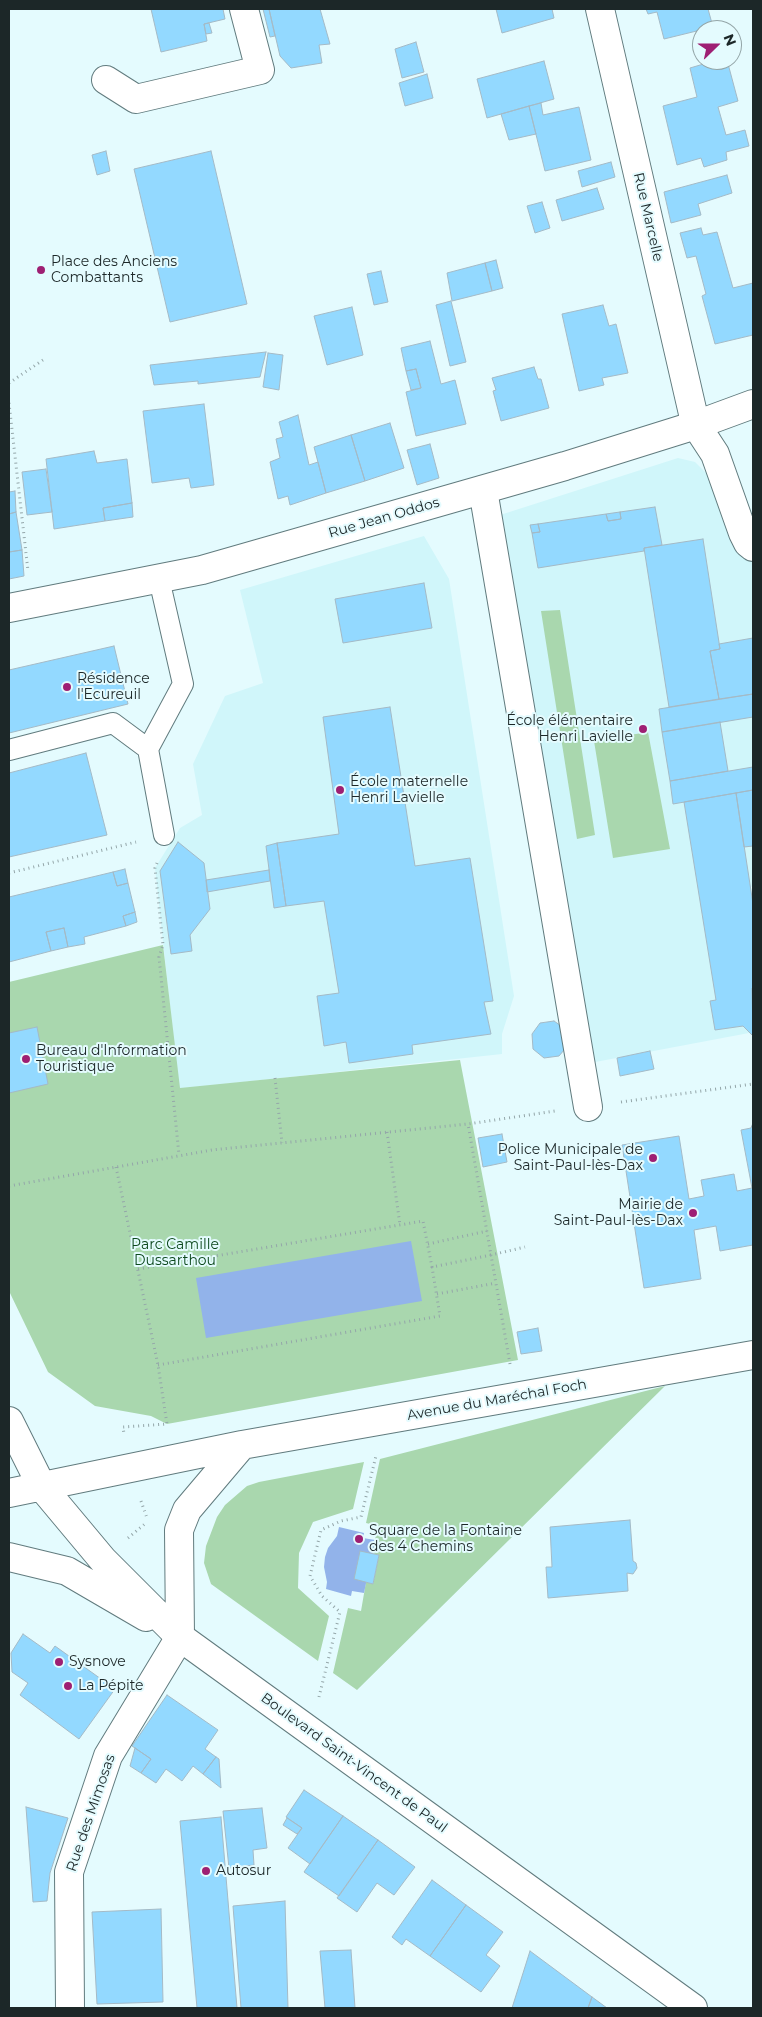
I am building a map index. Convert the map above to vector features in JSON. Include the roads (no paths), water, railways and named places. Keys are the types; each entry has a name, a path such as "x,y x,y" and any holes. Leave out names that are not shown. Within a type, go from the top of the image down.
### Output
{"street":[{"path":"106,80 136,99 260,70 244,9"},
{"name":"Rue Marcelle","path":"600,9 696,425"},
{"name":"Rue Jean Oddos","path":"20,606 202,570 483,490 696,425 753,404"},
{"path":"696,425 715,454 742,533 753,547"},
{"path":"483,490 588,1107"},
{"name":"Avenue du Maréchal Foch","path":"9,1493 242,1445 753,1355"},
{"name":"Boulevard Saint-Vincent de Paul","path":"9,1421 42,1487 103,1560 180,1637 693,2008"},
{"path":"180,1637 180,1530 187,1510 242,1445"},
{"path":"9,1557 67,1571 180,1637"},
{"name":"Rue des Mimosas","path":"70,2008 69,1872 108,1756 180,1637"}],"lane":[{"path":"159,579 183,684 148,749 164,835"},
{"path":"9,750 113,722 148,749"}],"water":[{"path":"411,1241 422,1301 206,1338 196,1278"},
{"path":"339,1527 364,1533 363,1538 375,1540 364,1593 352,1591 351,1596 326,1589 325,1557 328,1548 337,1536"}],"place":[{"name":"Place des Anciens Combattants","path":"41,270"},
{"name":"Résidence l'Ecureuil","path":"67,687"},
{"name":"École élémentaire Henri Lavielle","path":"643,729"},
{"name":"École maternelle Henri Lavielle","path":"340,790"},
{"name":"Bureau d'Information Touristique","path":"26,1059"},
{"name":"Police Municipale de Saint-Paul-lès-Dax","path":"653,1158"},
{"name":"Mairie de Saint-Paul-lès-Dax","path":"693,1213"},
{"name":"Square de la Fontaine des 4 Chemins","path":"359,1539"},
{"name":"Sysnove","path":"59,1662"},
{"name":"La Pépite","path":"68,1686"},
{"name":"Autosur","path":"206,1871"}],"park label":[{"name":"Parc Camille Dussarthou","path":"175,1254"}]}
